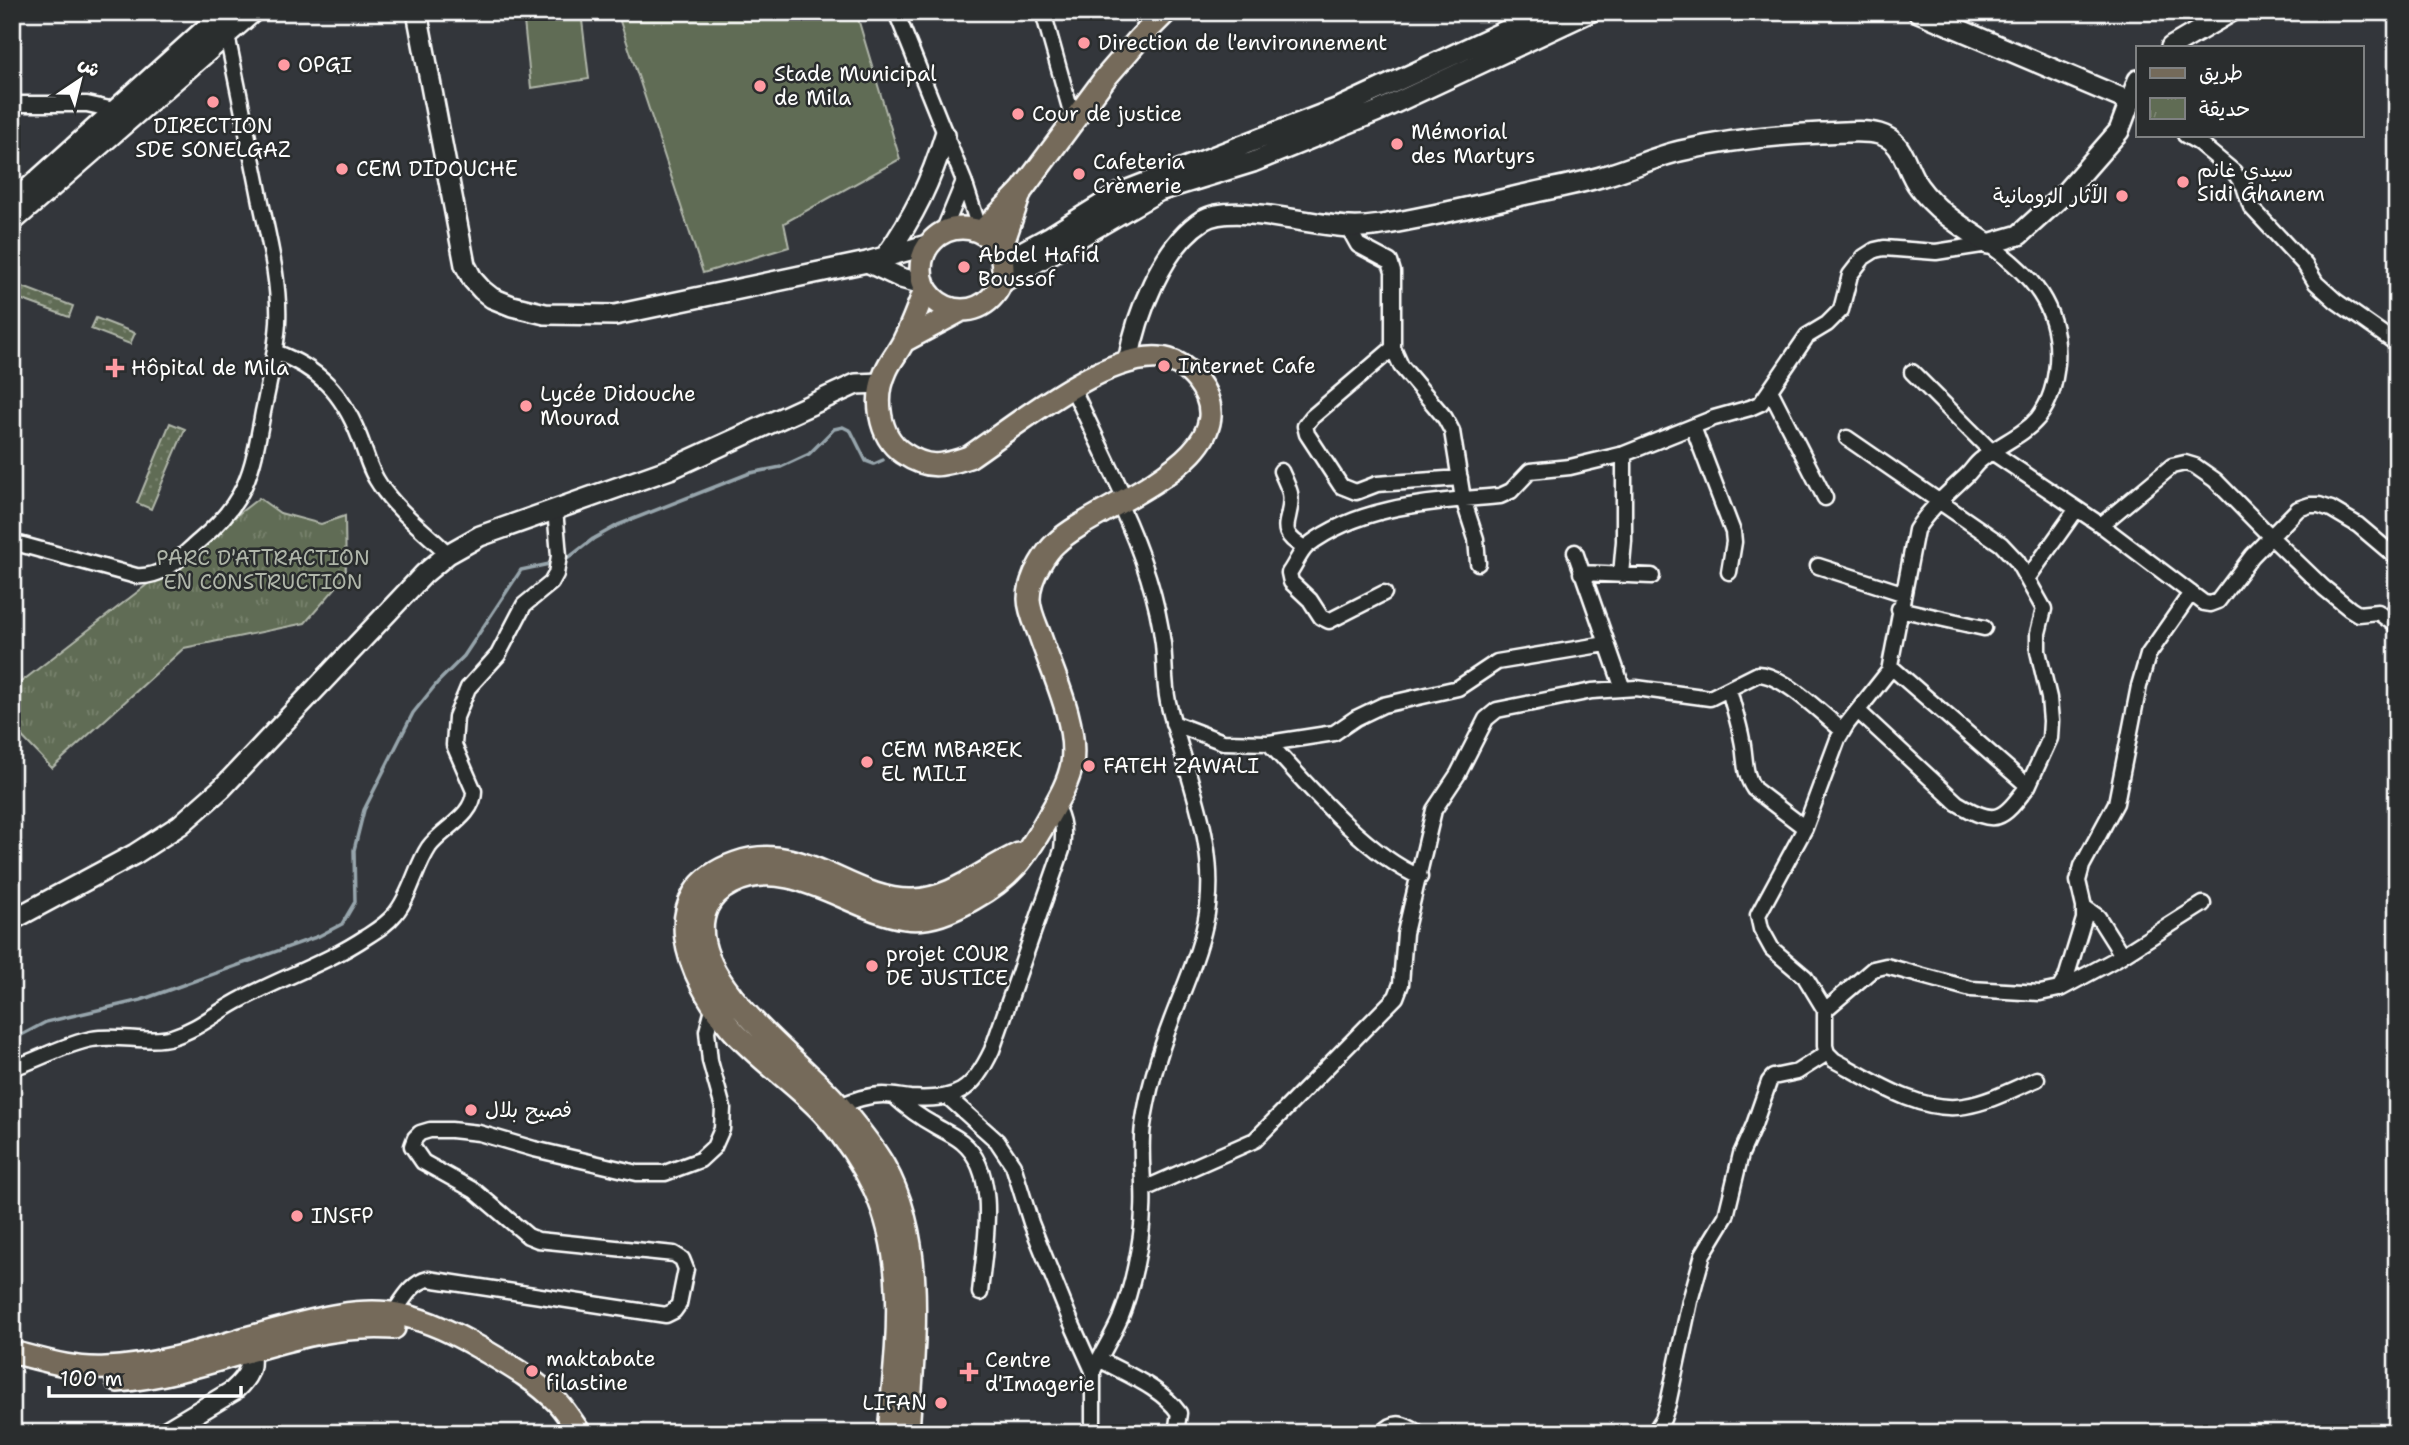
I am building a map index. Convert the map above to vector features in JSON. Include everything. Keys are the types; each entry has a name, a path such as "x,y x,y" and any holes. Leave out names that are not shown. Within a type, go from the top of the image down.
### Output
{"main road":[{"path":"12,203 224,12"},
{"path":"12,222 253,12"},
{"path":"417,12 465,265 473,280 492,298 545,314 615,315 867,262 935,239 961,227 980,232 992,240 1001,266"},
{"path":"980,232 1022,190 1073,119 1139,39 1166,12"},
{"path":"1393,94 1546,12"},
{"path":"1001,266 1159,191 1253,162 1393,94 1590,12"},
{"path":"1128,362 1132,340 1155,281 1175,248 1188,232 1205,219 1221,214 1242,214 1348,227 1376,226 1604,176 1667,155 1756,136 1862,132 1884,136 1902,151 1914,179 1944,214 1988,244 2019,235 2063,195 2119,131 2135,104 1918,12"},
{"path":"2173,46 2231,12"},
{"path":"886,256 928,187 945,135"},
{"path":"935,239 920,264 924,286 934,300 947,308 962,310 975,309 986,303 995,295 1022,190"},
{"path":"867,262 924,286"},
{"path":"908,1433 914,1277 901,1204 885,1168 840,1106 733,1000 713,967 705,946 702,925 707,905 720,889 739,880 753,876 774,876 793,878 875,911 908,919 930,917 952,910 1015,871 1055,805 1071,766 1072,742 1068,718 1033,619 1029,598 1033,578 1043,558 1058,540 1157,480 1188,456 1202,439 1209,423 1209,403 1201,384 1189,371 1165,358 1154,357 1128,362 1098,373 1072,387 969,457 934,466 914,460 897,449 886,432 880,412 881,383 886,369 904,341 924,286"},
{"path":"904,341 962,310"},
{"path":"12,920 135,853 180,825 222,788 424,574 448,554 499,527 670,469 856,384 881,383"},
{"path":"890,1433 899,1315 897,1269 889,1227 873,1187 852,1150 827,1117 753,1050 714,1005 695,969 685,941 684,920 690,899 700,883 713,872 739,862 767,858 785,859 809,865 879,895 898,900 916,900 939,895 972,881 1027,850"},
{"path":"12,1365 50,1376 97,1382 145,1379 248,1345 303,1321 363,1312 393,1314 440,1327 520,1372 557,1402 580,1433"},
{"path":"12,1352 66,1366 103,1368 138,1365 372,1326 404,1329 436,1339 464,1353 516,1386 543,1408 563,1433"},
{"path":"163,1433 242,1383 249,1374 251,1363 248,1345"}],"street":[{"path":"896,12 964,181 980,232"},
{"path":"1043,12 1073,119"},
{"path":"12,542 136,576 150,577 161,572 203,537 235,504 247,484 254,463 275,352 278,321 270,244 227,35"},
{"path":"12,104 87,104 114,110"},
{"path":"2187,136 2234,172 2244,186 2251,207 2305,265 2316,284 2397,344"},
{"path":"935,239 964,181"},
{"path":"1348,227 1359,245 1390,262 1393,272 1393,348 1401,366 1452,431 1463,499 1476,539 1478,564"},
{"path":"1384,593 1329,621 1321,617 1310,600 1291,582 1289,573 1305,548 1331,532 1382,512 1422,503 1500,496 1511,491 1530,471 1570,467 1624,454 1761,403 1807,336 1827,324 1841,310 1850,275 1864,257 1875,250 1884,248 1936,252 1988,244 2010,260 2045,299 2053,317 2057,355 2056,378 2045,407 2036,420 1982,458 1924,517 1916,530 1889,671 1843,731 1805,828 1761,908 1758,921 1772,949 1805,977 1825,1010 1825,1046 1834,1060 1893,1092 1946,1108 1987,1100 2037,1079"},
{"path":"1393,348 1312,417 1306,426 1307,435 1341,486 1356,492 1377,484 1460,478"},
{"path":"275,352 297,360 318,373 338,398 359,435 372,474 383,489 448,554"},
{"path":"1912,372 1992,452 2101,525 2204,603 2218,601 2252,556 2298,509 2319,505 2358,525 2397,558"},
{"path":"1072,387 1122,501 1151,583 1163,643 1167,698 1207,842 1209,885 1206,922 1196,958 1150,1087 1142,1129 1144,1189 1140,1242 1120,1319 1096,1365 1093,1433"},
{"path":"1770,392 1825,498"},
{"path":"1693,427 1733,532 1729,572"},
{"path":"1847,438 2008,550 2044,608 2038,633 2038,651 2049,698 2050,738 2028,786 2008,812 1999,817 1976,814 1957,803 1858,711"},
{"path":"1621,575 1624,541 1624,454"},
{"path":"2101,525 2172,466 2185,463 2194,466 2216,480 2272,538 2350,609 2358,614 2378,612 2397,625"},
{"path":"1281,471 1290,495 1286,530 1291,540 1305,548"},
{"path":"12,1068 93,1038 168,1038 188,1032 241,999 339,955 385,925 404,901 424,855 434,840 465,813 474,799 474,791 454,745 456,717 468,688 498,655 524,606 551,583 556,574 559,556 555,509"},
{"path":"2027,579 2076,510"},
{"path":"1574,552 1623,689"},
{"path":"1818,566 1902,593"},
{"path":"1581,573 1652,576"},
{"path":"2059,989 2070,966 2084,919 2078,881 2082,866 2116,803 2139,686 2148,656 2192,593"},
{"path":"1899,609 1984,628"},
{"path":"1174,723 1223,742 1269,743 1334,733 1356,718 1383,705 1458,688 1497,662 1606,644"},
{"path":"1890,666 2028,786"},
{"path":"1144,1189 1255,1140 1390,1004 1401,984 1405,933 1434,810 1458,774 1486,719 1505,707 1592,691 1636,688 1710,698 1758,674 1773,677 1843,731"},
{"path":"1728,689 1743,741 1748,781 1754,789 1805,828"},
{"path":"1269,743 1304,783 1381,853 1404,870 1420,877"},
{"path":"840,1106 867,1097 949,1097 961,1093 974,1083 992,1050 1062,850 1064,832 1061,815 1055,805"},
{"path":"1825,1010 1873,969 1886,966 1971,989 2040,993 2059,989 2122,955 2203,904"},
{"path":"2084,907 2098,918 2122,955"},
{"path":"393,1314 413,1286 428,1279 666,1315 674,1311 679,1304 686,1269 682,1259 674,1254 538,1240 528,1236 475,1191 423,1162 412,1146 420,1133 451,1130 479,1133 637,1173 665,1173 700,1160 714,1147 722,1129 723,1108 710,1061 707,1031 714,1005"},
{"path":"1654,1433 1668,1405 1703,1254 1726,1216 1741,1154 1769,1082 1773,1077 1797,1072 1828,1053"},
{"path":"894,1096 922,1118 961,1141 974,1154 980,1166 985,1183 986,1220 980,1293"},
{"path":"949,1097 997,1141 1013,1165 1036,1235 1096,1365 1156,1392 1174,1405 1179,1413 1176,1433"},
{"path":"1383,1433 1397,1423 1405,1424 1418,1433"}],"green space":[{"path":"523,12 581,12 589,79 531,88"},
{"name":"Stade Municipal de Mila","path":"617,12 856,12 900,159 784,223 789,247 703,273"},
{"path":"15,284 73,306 69,317 12,296"},
{"path":"96,318 135,333 130,344 91,329"},
{"path":"170,423 185,429 151,509 137,503"},
{"name":"PARC D'ATTRACTION EN CONSTRUCTION","path":"259,498 280,513 321,524 345,516 346,576 305,623 184,648 52,768 12,726 12,689"}],"waterway":[{"path":"562,561 618,525 750,473 781,467 809,454 834,429 843,427 851,431 866,461 874,464 883,460"},
{"path":"12,1040 46,1022 141,1000 319,936 342,924 355,902 354,850 364,810 413,713 464,656 521,570 554,563"}],"place":[{"name":"Direction de l'environnement","path":"1084,43"},
{"name":"OPGI","path":"284,65"},
{"name":"Stade Municipal de Mila","path":"760,86"},
{"name":"DIRECTION SDE SONELGAZ","path":"213,102"},
{"name":"Cour de justice","path":"1018,114"},
{"name":"Mémorial des Martyrs","path":"1397,144"},
{"name":"CEM DIDOUCHE","path":"342,169"},
{"name":"Cafeteria Crèmerie","path":"1079,174"},
{"name":"سيدي غانم Sidi Ghanem","path":"2183,182"},
{"name":"الآثار الرومانية","path":"2122,196"},
{"name":"Abdel Hafid Boussof","path":"964,267"},
{"name":"Internet Cafe","path":"1164,366"},
{"name":"Hôpital de Mila","path":"115,368"},
{"name":"Lycée Didouche Mourad","path":"526,406"},
{"name":"CEM MBAREK EL MILI","path":"867,762"},
{"name":"FATEH ZAWALI","path":"1089,766"},
{"name":"projet COUR DE JUSTICE","path":"872,966"},
{"name":"فصيح بلال","path":"471,1110"},
{"name":"INSFP","path":"297,1216"},
{"name":"maktabate filastine","path":"532,1371"},
{"name":"Centre d'Imagerie","path":"969,1372"},
{"name":"LIFAN","path":"941,1403"}]}
